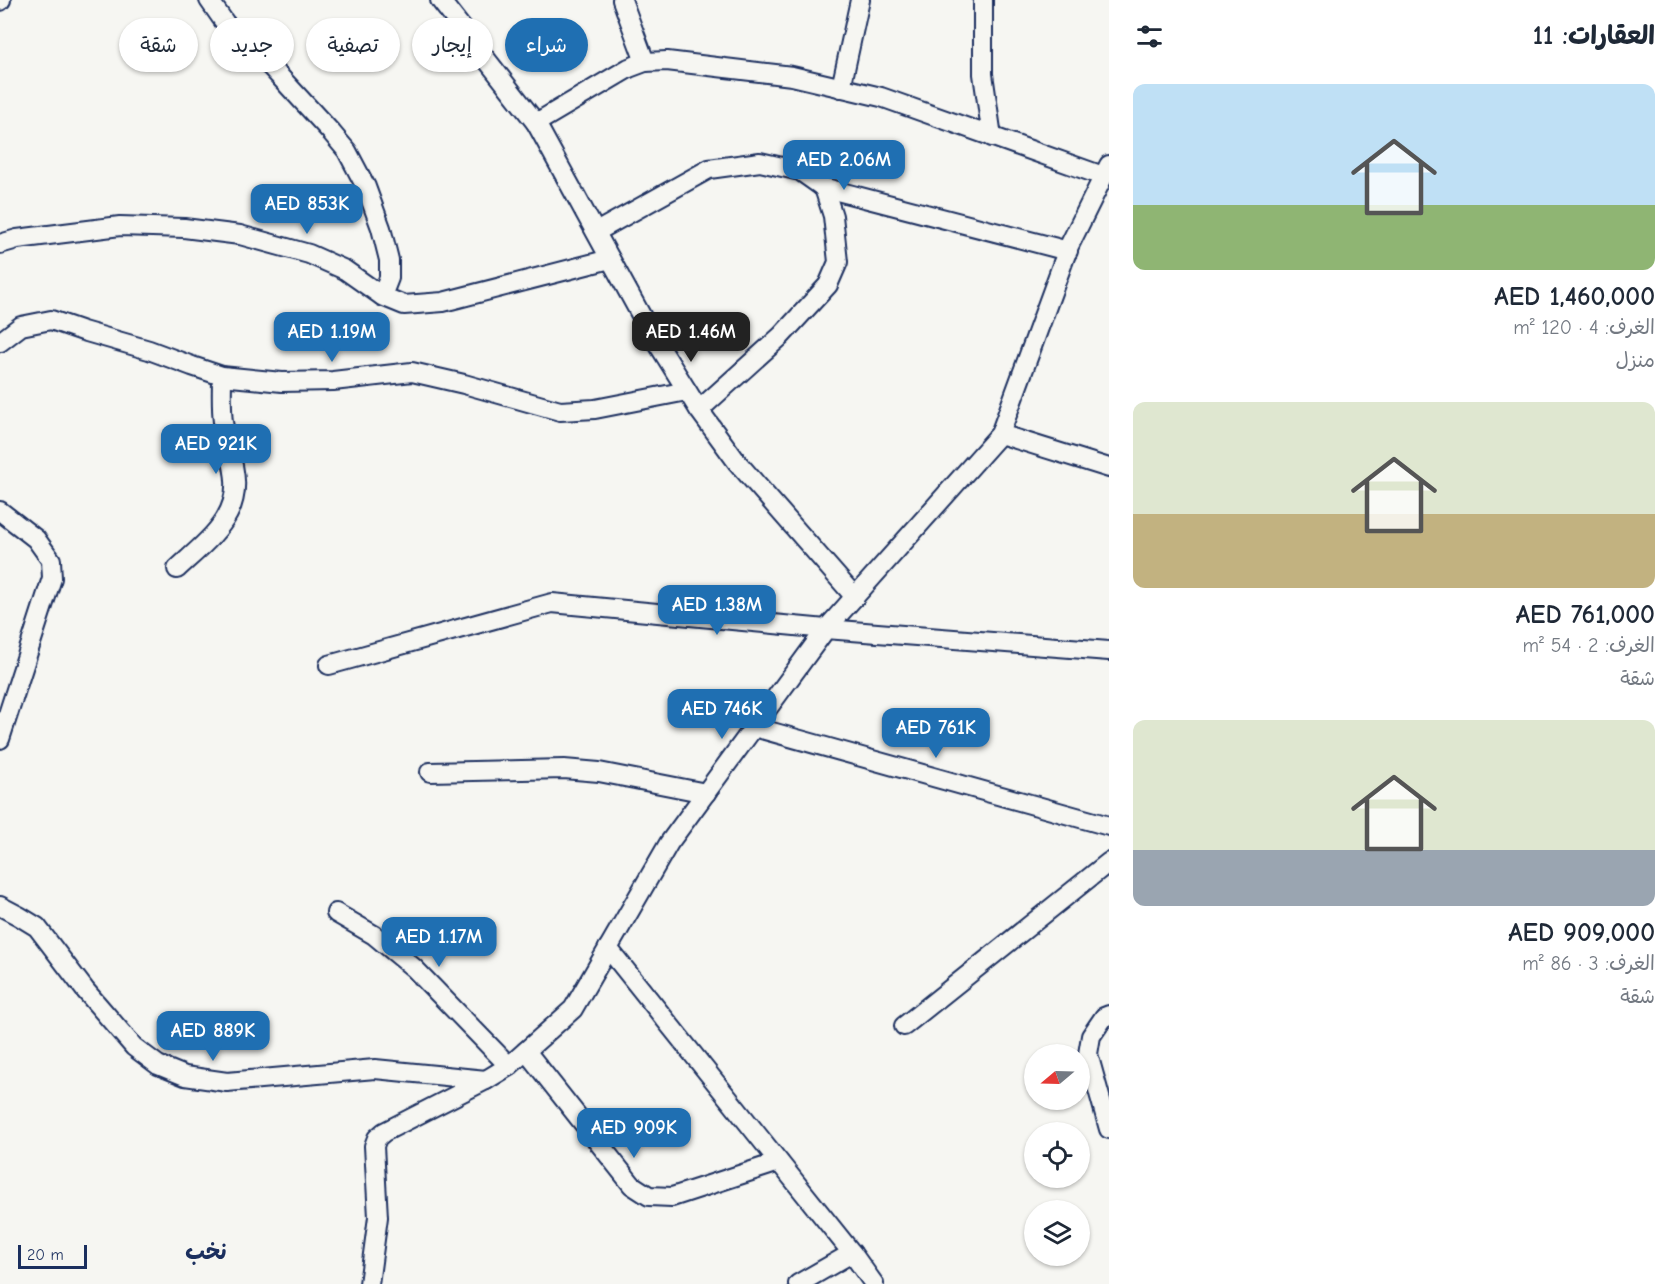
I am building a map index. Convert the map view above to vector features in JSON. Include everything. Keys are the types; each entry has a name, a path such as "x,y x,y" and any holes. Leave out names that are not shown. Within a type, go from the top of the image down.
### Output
{"street":[{"path":"209,0 243,44 271,67 347,151 366,187 384,239 389,260 389,278 382,296"},
{"path":"440,0 536,123 648,328 699,410 737,462 855,597"},
{"path":"622,0 645,62"},
{"path":"841,88 860,0"},
{"path":"983,0 983,74 992,136"},
{"path":"369,1284 378,1217 374,1146 377,1138 384,1132 509,1066 573,1009 669,843 826,629 1000,434 1068,251 1106,170 992,136 881,97 792,76 667,62 645,62 628,68 536,123"},
{"path":"596,232 710,169 760,162 800,171 822,187 1068,251"},
{"path":"699,410 781,336 828,285 838,262 833,216 822,187"},
{"path":"0,244 17,239 120,226 184,228 240,235 309,254 345,270 382,296 404,305 443,302 610,259"},
{"path":"0,342 21,326 51,320 222,375 253,380 292,382 333,381 412,372 560,411 595,409 687,391"},
{"path":"177,569 225,520 235,500 236,483 223,421 222,375"},
{"path":"1000,434 1109,468"},
{"path":"0,511 36,539 51,560 52,578 7,694 0,740"},
{"path":"329,665 552,603 826,629 1109,651"},
{"path":"754,727 1109,826"},
{"path":"430,772 564,770 599,772 706,793"},
{"path":"904,1026 1109,862"},
{"path":"0,906 37,927 85,990 134,1047 158,1065 185,1076 227,1082 375,1069 486,1080"},
{"path":"336,913 374,935 414,968 509,1066"},
{"path":"608,948 852,1253 874,1284"},
{"path":"1109,1015 1104,1017 1090,1036 1088,1054 1109,1129"},
{"path":"525,1051 632,1185 649,1196 672,1197 779,1162"},
{"path":"798,1284 852,1253"}],"district":[{"name":"نخب","path":"206,1252"}]}
